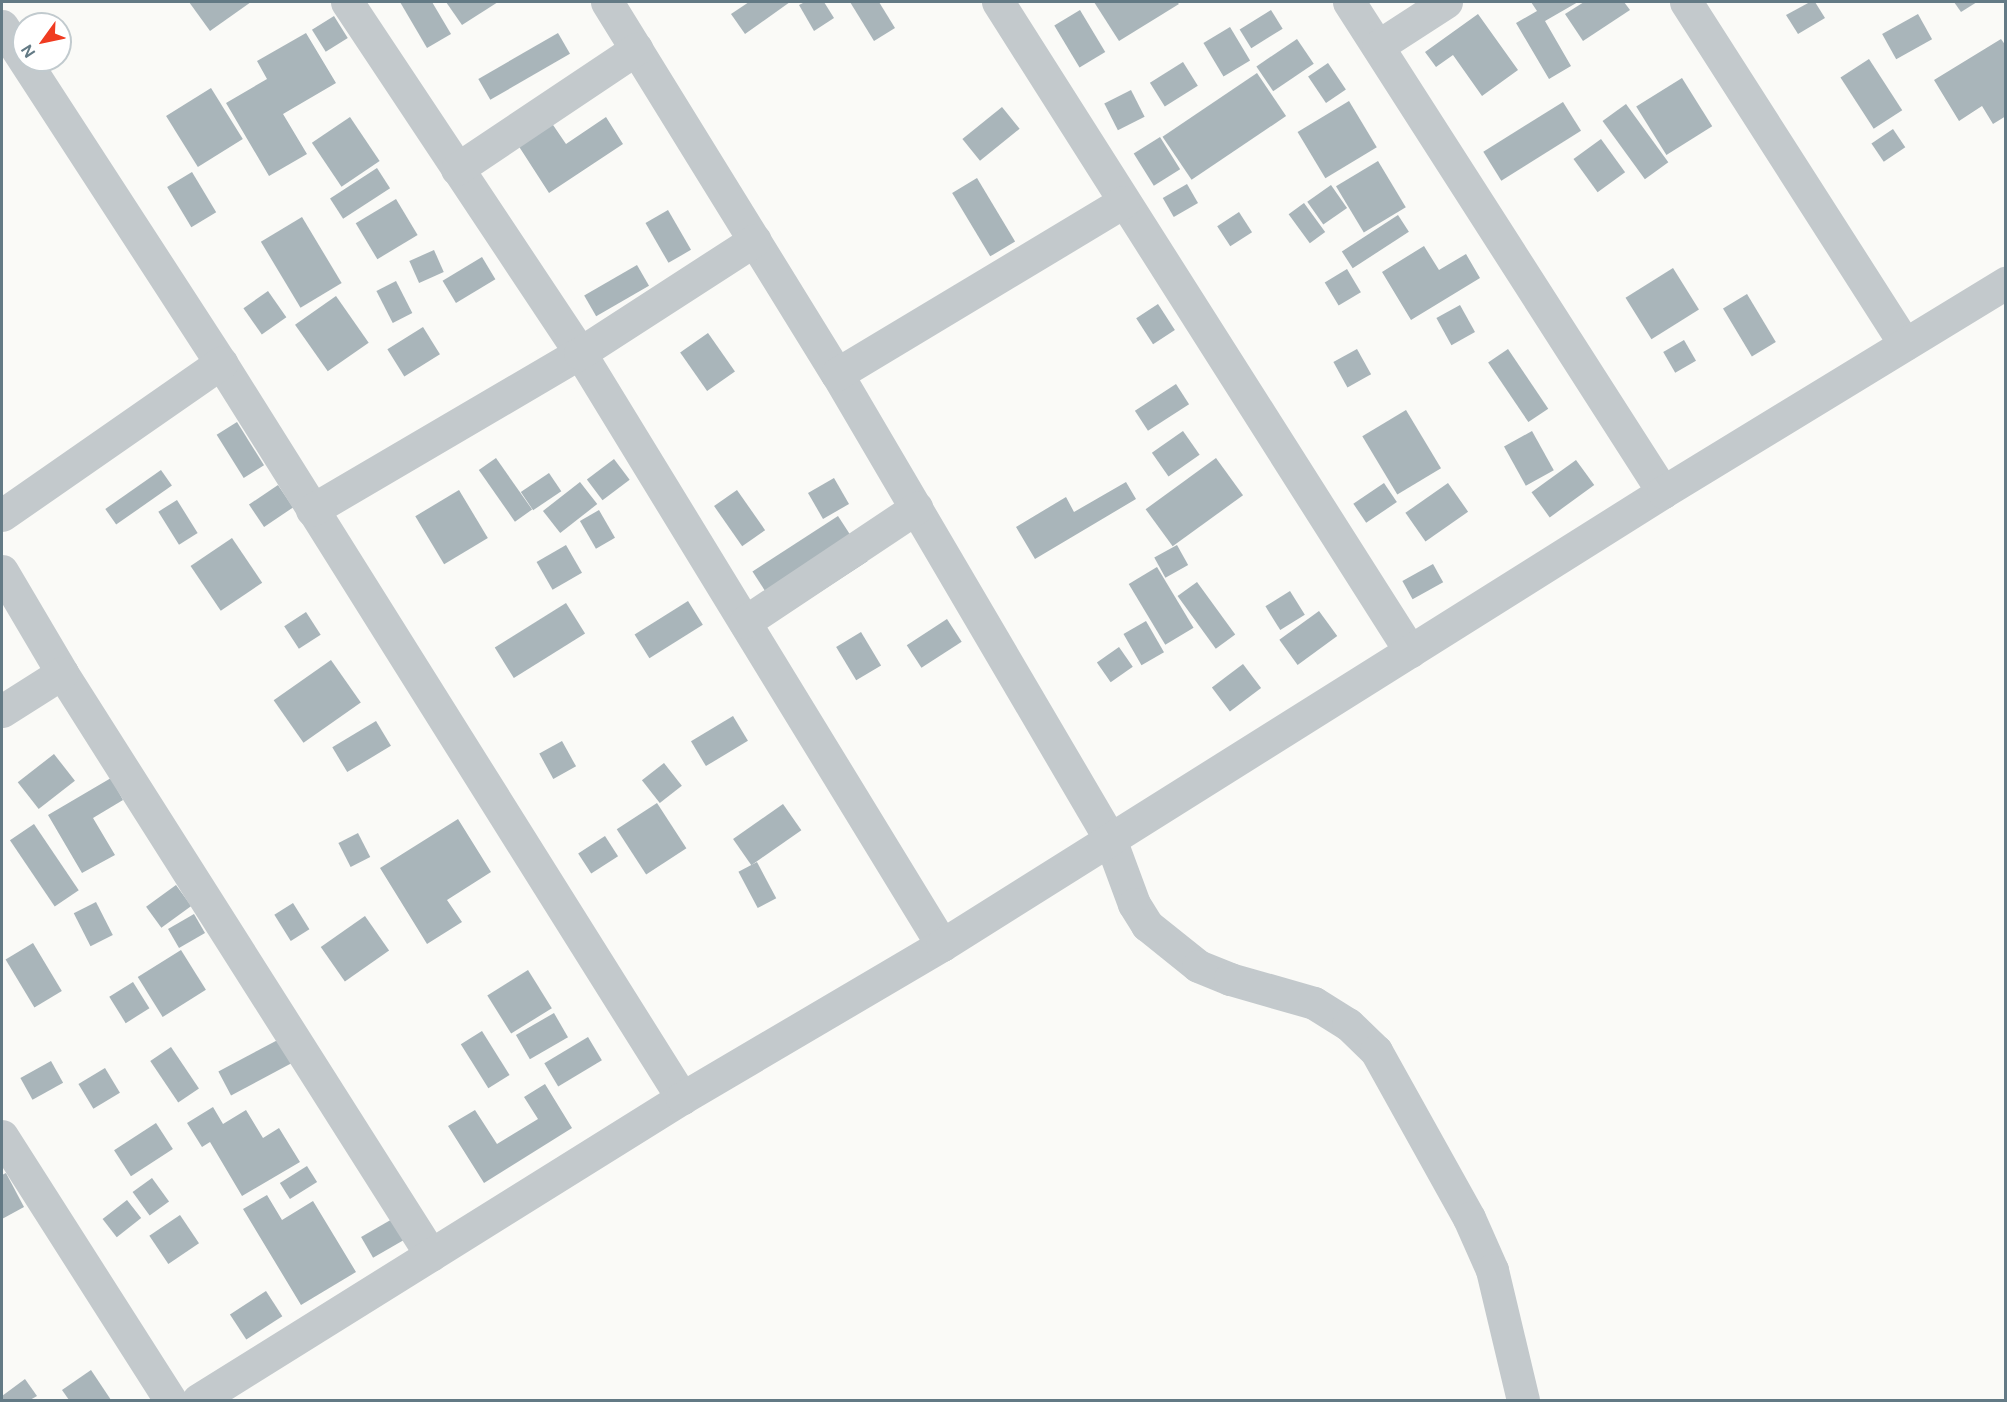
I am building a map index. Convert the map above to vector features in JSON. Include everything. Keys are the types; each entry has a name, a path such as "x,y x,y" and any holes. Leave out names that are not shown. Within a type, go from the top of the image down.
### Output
{"street":[{"path":"347,2 580,353 942,945"},
{"path":"607,2 837,374 1110,839 1134,904 1147,926 1198,966 1230,979 1314,1004 1348,1024 1376,1051 1469,1218 1492,1270 1523,1401"},
{"path":"998,2 1410,651"},
{"path":"1349,2 1663,492"},
{"path":"1378,46 1446,2"},
{"path":"1686,2 1905,344"},
{"path":"2,26 221,363 681,1098"},
{"path":"457,169 636,49"},
{"path":"837,374 1123,202"},
{"path":"312,510 580,353 755,240"},
{"path":"198,1401 681,1098 942,945 1663,492 2006,283"},
{"path":"2,515 221,363"},
{"path":"745,622 916,508"},
{"path":"2,571 62,673 431,1255"},
{"path":"2,711 62,673"},
{"path":"2,1136 170,1401"}],"building":[{"path":"189,2 251,2 210,31"},
{"path":"400,2 432,2 451,34 427,48"},
{"path":"446,2 498,2 462,25"},
{"path":"749,2 790,2 745,34 731,14"},
{"path":"805,2 824,2 834,18 814,31 799,5"},
{"path":"850,2 879,2 895,28 874,41"},
{"path":"1094,2 1177,2 1179,4 1119,41"},
{"path":"1531,2 1578,2 1545,21 1571,66 1549,79 1516,23 1537,11"},
{"path":"1584,2 1624,2 1630,10 1583,41 1565,14"},
{"path":"1810,2 1815,2 1825,18 1798,34 1786,15"},
{"path":"1954,2 1977,2 1961,12"},
{"path":"1080,10 1105,52 1080,67 1054,25"},
{"path":"1271,10 1283,29 1251,48 1240,30"},
{"path":"1478,14 1518,70 1482,96 1453,55 1436,67 1425,52"},
{"path":"1918,14 1932,39 1896,59 1882,34"},
{"path":"334,16 348,38 326,52 312,30"},
{"path":"1230,27 1250,60 1224,76 1203,43"},
{"path":"306,33 336,83 283,114 307,154 269,176 226,103 267,79 257,61"},
{"path":"558,33 570,54 490,100 478,79"},
{"path":"1297,39 1314,64 1273,91 1256,66"},
{"path":"2001,39 2006,46 2006,116 1993,124 1982,106 1959,121 1934,80"},
{"path":"1869,59 1902,110 1874,129 1840,78"},
{"path":"1183,62 1198,86 1165,106 1150,83"},
{"path":"1328,63 1346,90 1326,103 1308,76"},
{"path":"1257,73 1286,116 1192,180 1162,137"},
{"path":"1682,78 1712,126 1666,155 1636,107"},
{"path":"211,88 243,139 198,167 166,116"},
{"path":"1131,90 1145,117 1118,130 1104,104"},
{"path":"1349,101 1377,147 1325,178 1298,132"},
{"path":"1563,102 1581,131 1501,181 1483,152"},
{"path":"1626,104 1668,162 1645,179 1603,121"},
{"path":"1002,107 1020,129 980,161 962,139"},
{"path":"350,117 380,161 342,187 312,143"},
{"path":"606,117 623,144 549,193 518,145 551,122 566,144"},
{"path":"1893,129 1905,147 1884,162 1871,144"},
{"path":"1160,137 1180,169 1154,186 1134,153"},
{"path":"1601,139 1625,172 1598,192 1573,159"},
{"path":"1378,161 1406,207 1364,233 1336,186"},
{"path":"377,168 390,188 343,219 330,198"},
{"path":"192,172 216,212 191,227 167,187"},
{"path":"977,178 1015,241 990,256 952,193"},
{"path":"1187,184 1198,203 1174,217 1163,198"},
{"path":"1331,185 1347,208 1323,225 1307,202"},
{"path":"396,199 418,235 377,259 356,223"},
{"path":"1304,203 1325,232 1310,243 1289,214"},
{"path":"668,210 691,250 668,263 645,223"},
{"path":"1239,212 1252,232 1230,246 1217,226"},
{"path":"1398,215 1409,232 1353,268 1342,251"},
{"path":"302,217 342,283 301,308 261,242"},
{"path":"1424,246 1439,270 1466,254 1480,278 1411,320 1382,272"},
{"path":"434,250 444,272 419,283 409,261"},
{"path":"482,257 495,279 456,303 443,281"},
{"path":"637,265 649,286 596,316 584,296"},
{"path":"1673,268 1699,310 1651,339 1626,298"},
{"path":"1347,269 1361,292 1339,306 1325,282"},
{"path":"396,281 412,313 393,323 376,291"},
{"path":"268,291 286,317 262,334 243,308"},
{"path":"1747,294 1776,342 1752,356 1723,308"},
{"path":"336,296 369,343 328,371 295,325"},
{"path":"1158,304 1175,330 1153,344 1136,318"},
{"path":"1460,305 1475,332 1451,345 1436,318"},
{"path":"423,327 440,354 404,376 387,349"},
{"path":"708,333 735,372 707,391 680,353"},
{"path":"1684,340 1696,361 1675,373 1663,352"},
{"path":"1357,349 1371,374 1347,387 1333,362"},
{"path":"1508,349 1548,409 1528,422 1488,362"},
{"path":"1176,384 1189,404 1148,431 1135,411"},
{"path":"1406,410 1441,468 1397,495 1362,436"},
{"path":"237,422 264,465 244,478 217,435"},
{"path":"1183,431 1200,455 1169,477 1152,453"},
{"path":"1532,431 1554,470 1526,486 1504,447"},
{"path":"496,458 532,510 515,522 479,470"},
{"path":"1216,458 1243,495 1173,546 1146,509"},
{"path":"614,459 630,480 602,500 587,479"},
{"path":"1576,460 1594,485 1550,517 1532,492"},
{"path":"161,470 172,486 116,525 105,509"},
{"path":"549,473 561,491 533,510 521,492"},
{"path":"834,478 849,504 823,519 808,493"},
{"path":"580,482 597,504 560,533 543,511"},
{"path":"1126,482 1136,499 1035,559 1016,527 1066,497 1074,512"},
{"path":"1384,483 1397,502 1366,523 1353,504"},
{"path":"1448,483 1468,512 1425,541 1405,513"},
{"path":"278,485 293,507 264,527 249,505"},
{"path":"459,490 488,538 444,564 415,516"},
{"path":"737,490 765,530 742,546 714,506"},
{"path":"177,500 198,533 179,545 158,512"},
{"path":"599,510 615,538 596,549 580,521"},
{"path":"838,516 867,561 782,617 752,572"},
{"path":"232,538 262,583 221,611 191,566"},
{"path":"566,545 582,573 553,590 537,562"},
{"path":"1177,545 1188,565 1165,578 1154,558"},
{"path":"1433,564 1443,582 1413,599 1402,581"},
{"path":"1157,567 1194,628 1165,645 1129,584"},
{"path":"1197,582 1235,635 1216,649 1178,596"},
{"path":"1290,591 1305,615 1280,630 1265,606"},
{"path":"688,601 703,625 649,658 635,634"},
{"path":"566,603 585,634 514,678 495,648"},
{"path":"1319,611 1337,636 1298,665 1279,640"},
{"path":"306,612 321,635 299,649 284,626"},
{"path":"947,619 962,642 921,668 907,645"},
{"path":"1146,621 1164,652 1141,665 1123,634"},
{"path":"861,632 881,665 856,680 836,647"},
{"path":"1119,647 1133,667 1111,682 1097,662"},
{"path":"331,660 361,703 303,743 274,700"},
{"path":"1243,664 1261,688 1230,711 1212,687"},
{"path":"733,716 748,741 706,766 691,741"},
{"path":"376,721 391,746 347,772 332,747"},
{"path":"562,741 576,766 553,779 539,754"},
{"path":"54,754 75,781 39,809 18,782"},
{"path":"664,763 682,786 660,803 642,780"},
{"path":"111,778 123,800 93,818 115,855 82,873 48,815"},
{"path":"657,803 686,848 646,874 617,829"},
{"path":"783,804 801,830 751,865 733,839"},
{"path":"458,819 491,872 447,900 462,922 427,944 380,868"},
{"path":"34,824 79,890 55,907 10,840"},
{"path":"358,833 370,857 351,867 338,843"},
{"path":"605,836 618,856 591,874 578,853"},
{"path":"757,862 776,898 758,908 738,872"},
{"path":"176,885 191,906 161,928 146,907"},
{"path":"96,902 113,935 91,946 74,913"},
{"path":"293,903 309,929 291,941 274,915"},
{"path":"194,914 205,933 179,948 168,929"},
{"path":"365,916 389,950 345,981 321,947"},
{"path":"33,943 62,991 34,1007 6,959"},
{"path":"181,950 206,990 163,1017 138,977"},
{"path":"528,970 552,1008 511,1034 487,995"},
{"path":"133,982 149,1008 126,1023 109,997"},
{"path":"554,1013 568,1037 530,1059 516,1035"},
{"path":"482,1031 510,1075 488,1088 461,1044"},
{"path":"289,1034 302,1058 231,1095 218,1072"},
{"path":"588,1037 602,1060 558,1086 544,1063"},
{"path":"171,1047 199,1088 178,1102 150,1061"},
{"path":"51,1061 63,1083 33,1100 20,1078"},
{"path":"105,1068 120,1093 93,1109 78,1084"},
{"path":"545,1084 572,1128 484,1183 448,1126 475,1110 497,1144 538,1119 524,1097"},
{"path":"213,1107 223,1124 246,1110 263,1138 279,1128 300,1162 242,1196 210,1142 202,1147 187,1123"},
{"path":"156,1123 173,1149 131,1176 114,1150"},
{"path":"307,1166 317,1182 290,1199 280,1183"},
{"path":"6,1173 24,1207 2,1219 2,1175"},
{"path":"152,1178 169,1201 150,1216 133,1192"},
{"path":"267,1195 282,1220 313,1201 356,1272 301,1305 243,1209"},
{"path":"127,1200 141,1218 117,1237 103,1219"},
{"path":"180,1215 199,1243 168,1264 149,1236"},
{"path":"394,1218 406,1239 373,1258 361,1237"},
{"path":"266,1291 282,1316 246,1340 230,1314"},
{"path":"91,1370 111,1400 69,1400 62,1390"},
{"path":"25,1379 37,1396 30,1400 2,1400 2,1396"}]}
